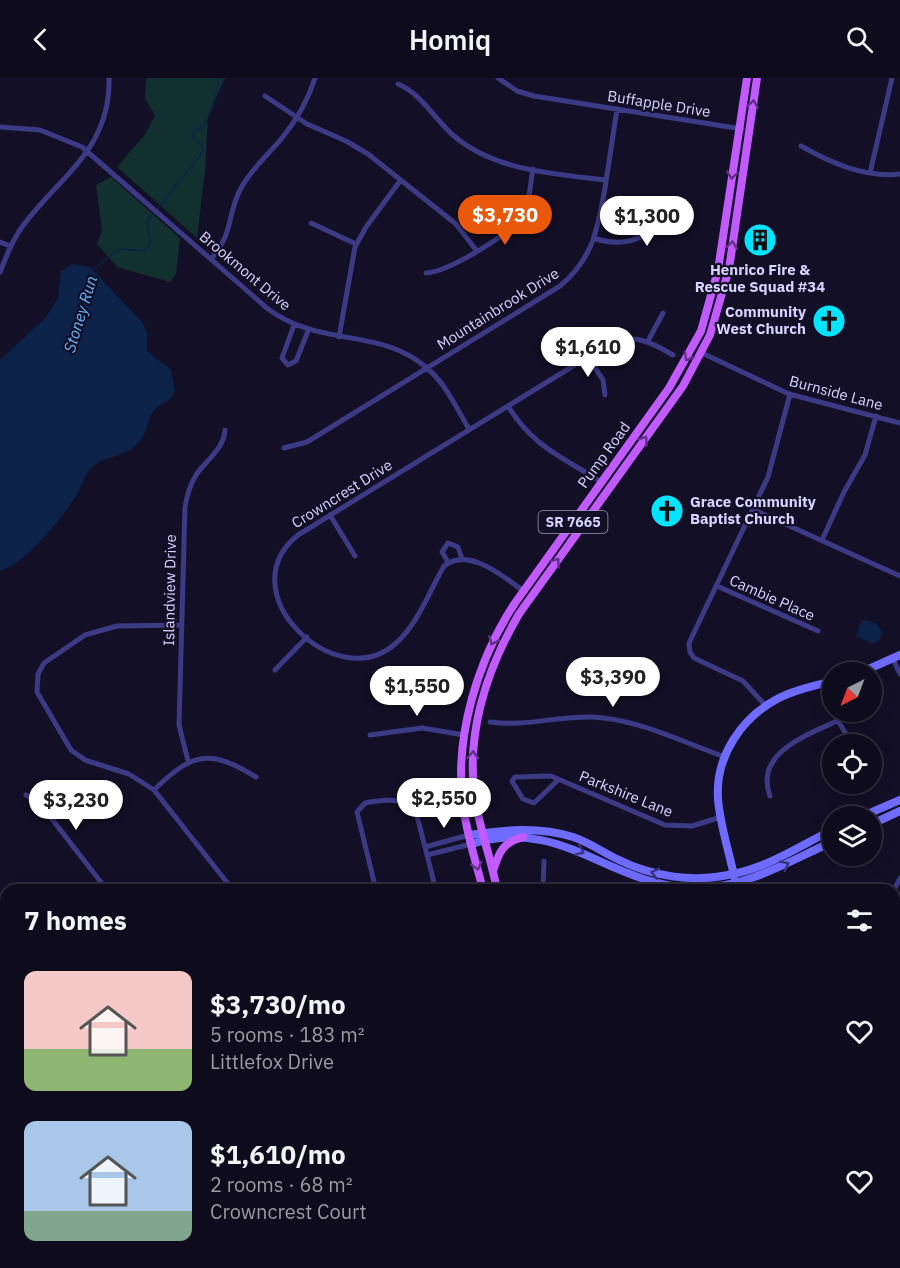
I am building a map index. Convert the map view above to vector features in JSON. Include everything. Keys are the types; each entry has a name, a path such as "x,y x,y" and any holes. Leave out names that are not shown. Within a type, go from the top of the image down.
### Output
{"main road":[{"name":"Pump Road","path":"481,884 462,794 464,735 493,639 523,591 680,373 701,331 718,270 747,78"},
{"name":"Pump Road","path":"496,884 472,773 479,714 504,639 531,597 682,386 702,353 724,291 757,78"},
{"path":"882,663 896,657"},
{"path":"736,884 721,817 719,782 725,757 745,724 766,706 788,694 822,684"},
{"path":"882,808 900,800"},
{"path":"882,819 900,811"},
{"path":"470,839 522,829 571,837 628,864 665,876 705,878 734,874 772,860 822,835"},
{"path":"484,836 510,835 569,846 617,871 661,884"},
{"path":"493,872 502,848 510,841 523,837"},
{"path":"745,884 822,847"}],"street":[{"path":"0,272 10,246 25,223 66,180 99,129 106,110 109,78"},
{"path":"212,259 228,237 235,201 247,178 296,118 315,78"},
{"name":"Buffapple Drive","path":"498,78 525,94 749,130"},
{"path":"870,173 892,78"},
{"path":"398,84 414,94 446,129 471,149 495,161 606,180"},
{"path":"265,96 296,118 358,148 456,224 476,250"},
{"name":"Mountainbrook Drive","path":"284,448 307,442 560,286 579,268 596,239 617,109"},
{"name":"Brookmont Drive","path":"0,127 40,130 71,140 87,150 268,309 294,325 308,331 393,347 427,368 442,385 470,429"},
{"path":"801,146 831,162 870,173 900,174"},
{"path":"426,273 443,270 513,227 522,216 533,169"},
{"path":"339,337 356,244 400,181"},
{"path":"596,239 617,244 632,242 660,224 679,201"},
{"path":"311,223 356,244"},
{"path":"0,242 10,246"},
{"path":"648,341 663,313"},
{"path":"294,325 282,355 285,364 294,363 308,331"},
{"name":"Crowncrest Drive","path":"531,597 493,571 462,559 458,546 448,543 442,552 448,562 408,630 387,649 369,656 342,656 322,649 307,638 287,617 278,602 275,573 287,545 298,535 616,341 648,341 673,355"},
{"name":"Burnside Lane","path":"702,353 790,394 900,423"},
{"path":"588,357 603,380 605,395"},
{"path":"766,706 748,685 697,660 690,652 689,643 754,510 770,472 790,394"},
{"path":"508,406 522,428 538,444 610,488"},
{"path":"822,540 844,492 865,455 876,416"},
{"name":"Islandview Drive","path":"188,761 179,725 186,498 196,475 224,440 225,430"},
{"path":"754,510 900,576"},
{"path":"330,515 355,556"},
{"path":"448,562 462,559"},
{"name":"Cambie Place","path":"717,586 818,632"},
{"path":"182,625 117,626 85,635 50,656 41,667 36,681 39,700 71,750 85,760 129,774 154,790 228,884"},
{"path":"274,670 307,638"},
{"path":"896,657 900,674"},
{"path":"490,722 584,717 610,719 632,724 725,757"},
{"path":"770,796 766,776 777,756 794,742 835,722"},
{"path":"370,735 422,728 464,735"},
{"path":"154,790 169,774 188,761 218,759 232,763 256,777"},
{"name":"Parkshire Lane","path":"558,780 534,803 523,799 512,781 515,777 547,776 558,780 665,825 692,826 721,817"},
{"path":"26,795 41,804 102,884"},
{"path":"374,884 356,816 360,806 369,802 402,801 410,804 416,812 435,884"},
{"path":"425,847 470,839"},
{"path":"428,855 470,839"},
{"path":"543,884 544,861"}],"green space":[{"path":"146,78 225,78 208,115 205,171 197,238 117,167 146,133 155,115 145,99"},
{"path":"111,177 180,238 176,274 170,282 117,267 97,244 102,230 96,185"}],"water":[{"path":"73,264 90,267 142,322 147,333 147,351 171,370 175,391 171,398 153,412 136,446 92,467 74,499 42,540 21,559 0,571 0,360 45,318 58,298 61,271"},
{"path":"866,620 877,624 882,632 879,641 872,644 856,636 861,621"}],"waterway":[{"name":"Stoney Run","path":"157,209 204,148 192,137 195,130 204,126 214,104 219,78"},
{"name":"Stoney Run","path":"93,270 119,249 145,251 150,242 147,221 154,212"}],"place":[{"name":"Henrico Fire & Rescue Squad #34","path":"760,240"},
{"name":"Community West Church","path":"829,321"},
{"name":"Grace Community Baptist Church","path":"667,511"}]}
